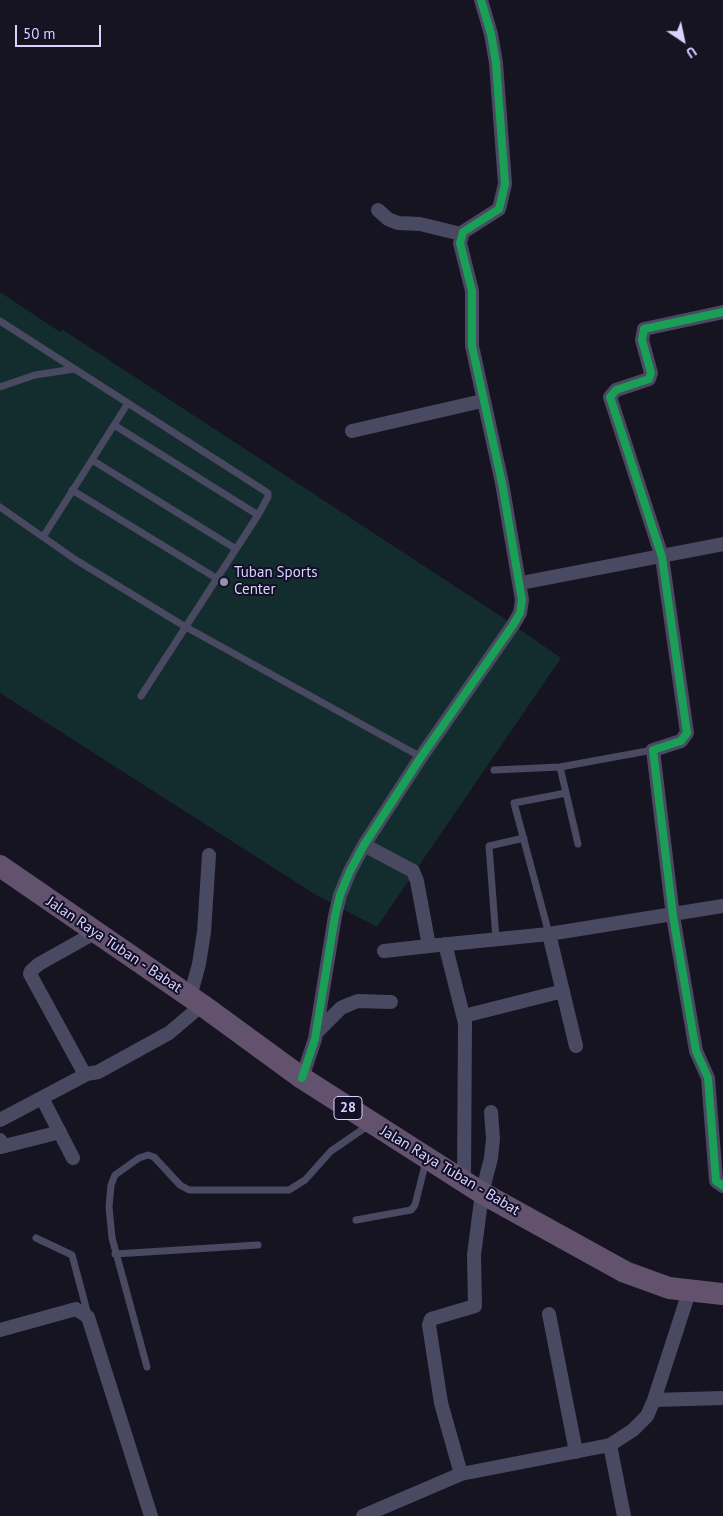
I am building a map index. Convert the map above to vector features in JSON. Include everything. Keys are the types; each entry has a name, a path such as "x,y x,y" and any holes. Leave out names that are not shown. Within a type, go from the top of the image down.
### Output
{"highway":[{"name":"Jalan Raya Tuban - Babat","path":"0,866 196,1001 302,1078 473,1188 625,1272 669,1288 689,1292 723,1294"}],"street":[{"path":"378,210 388,219 398,222 420,224 461,234 499,209 505,184 496,63 491,34 481,0"},
{"path":"302,1078 312,1051 316,1033 325,970 340,894 364,845 421,757 520,613 522,600 520,583 502,483 482,401 472,346 472,290 460,243 461,234"},
{"path":"723,312 644,329 642,340 651,373 649,380 616,390 610,397 662,557 687,733 681,741 653,750 673,916 696,1051 708,1078 716,1181 723,1186"},
{"path":"352,431 482,401"},
{"path":"520,583 723,544"},
{"path":"364,845 413,871 417,880 429,946"},
{"path":"0,1120 87,1074 98,1072 170,1033 196,1001 204,932 209,855"},
{"path":"384,951 549,934 673,916 723,906"},
{"path":"87,1074 83,1071 30,974 40,964 96,932"},
{"path":"549,934 576,1046"},
{"path":"445,944 464,1016 473,1188 475,1306 431,1319 429,1326 441,1403 462,1474"},
{"path":"464,1016 563,991"},
{"path":"316,1033 341,1008 350,1004 358,1001 391,1002"},
{"path":"42,1098 74,1158"},
{"path":"473,1188 492,1158 491,1112"},
{"path":"0,1140 1,1147 60,1132"},
{"path":"363,1516 462,1474 610,1445 632,1430 647,1416 654,1400 689,1292"},
{"path":"0,1330 76,1309 88,1317 151,1516"},
{"path":"549,1314 576,1452"},
{"path":"654,1400 723,1398"},
{"path":"610,1445 624,1516"}],"lane":[{"path":"0,321 266,490 268,497 258,515 184,626 141,696"},
{"path":"0,387 35,375 74,369"},
{"path":"43,537 128,403"},
{"path":"114,425 258,515"},
{"path":"92,460 236,549"},
{"path":"72,490 216,578"},
{"path":"0,507 43,537 184,626 421,757"},
{"path":"494,770 560,767 653,750"},
{"path":"560,767 578,844"},
{"path":"549,934 514,803 566,793"},
{"path":"496,939 489,846 524,838"},
{"path":"147,1367 115,1254 109,1207 115,1175 139,1158 148,1155 154,1157 180,1185 189,1190 290,1190 305,1180 331,1151 371,1124"},
{"path":"356,1220 411,1210 415,1205 427,1158"},
{"path":"36,1238 72,1255 88,1317"},
{"path":"115,1254 258,1245"}],"green space":[{"name":"Tuban Sports Center","path":"0,292 60,332 63,330 502,617 561,658 377,927 316,895 0,693"}],"cycle path":[{"path":"302,1078 315,1039 335,916 340,895 350,871 364,845 421,757 520,613 522,600 502,483 472,346 472,291 460,243 463,232 499,209 505,184 496,63 491,34 481,0"},
{"path":"723,312 644,329 642,340 651,373 649,379 616,390 610,397 662,557 687,733 681,741 653,750 673,916 696,1051 708,1078 716,1181 723,1186"}],"place":[{"name":"Tuban Sports Center","path":"224,582"}]}
